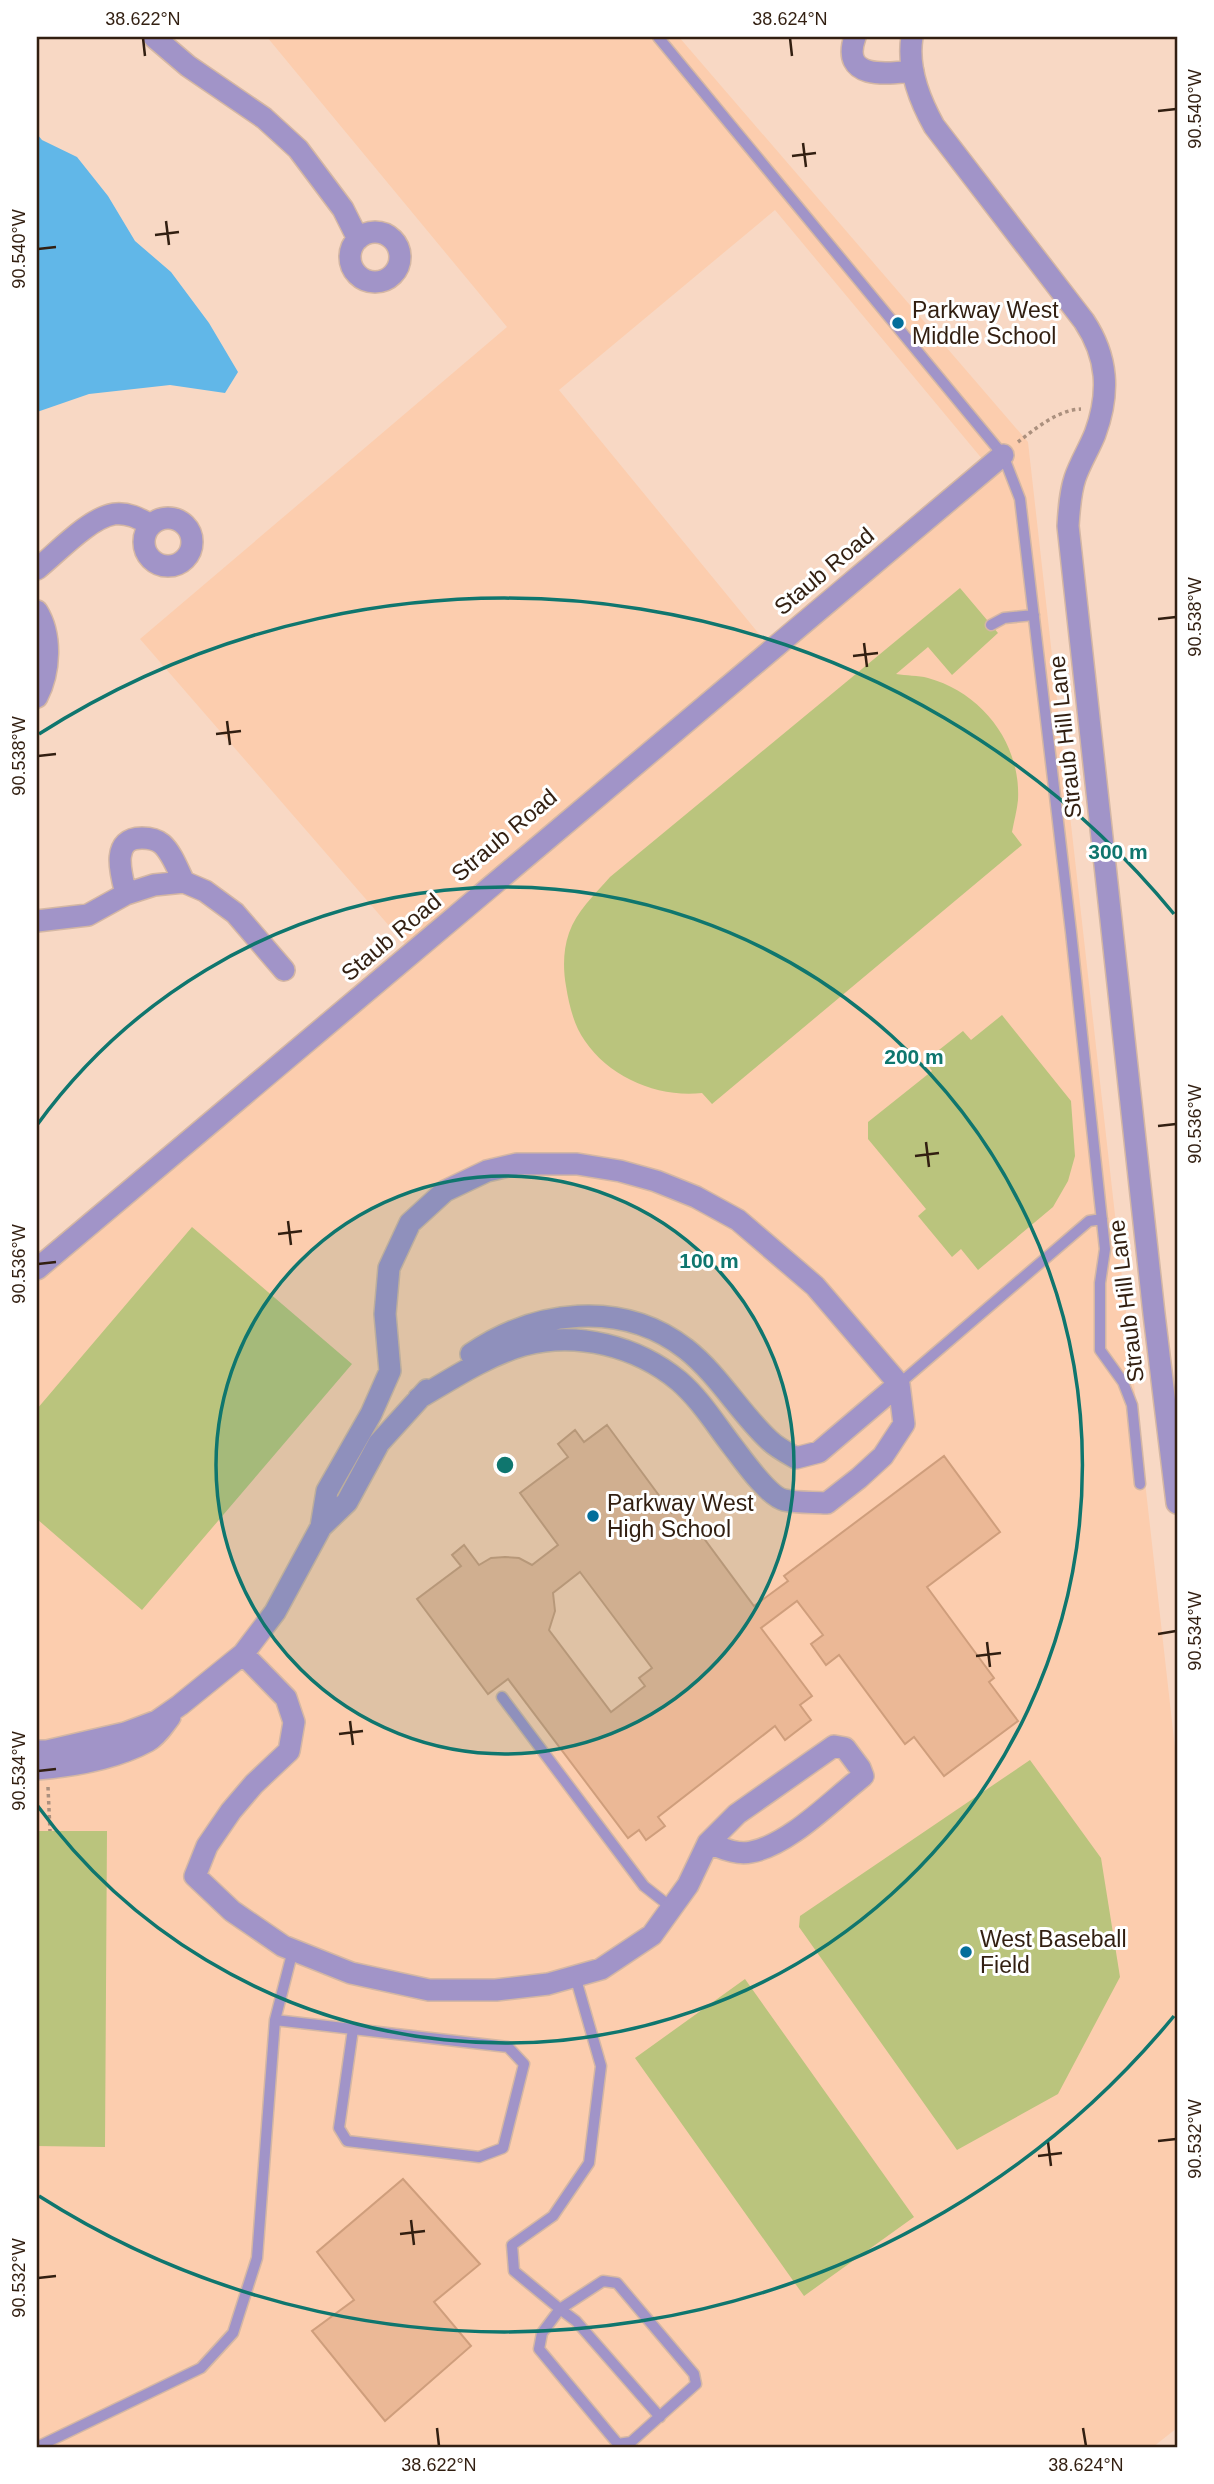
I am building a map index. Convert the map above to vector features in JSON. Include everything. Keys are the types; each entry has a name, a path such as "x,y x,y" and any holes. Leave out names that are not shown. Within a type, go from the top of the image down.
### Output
{"street":[{"path":"155,37 188,66 264,118 298,149 343,209 358,239"},
{"path":"855,37 855,60 868,73 913,71"},
{"name":"Straub Hill Lane","path":"912,37 910,62 925,109 934,126 1084,321 1097,341 1103,361 1102,410 1096,431 1075,478 1068,526 1153,1314 1177,1503"},
{"name":"Straub Road","path":"37,1254 443,921 785,632 1003,455"},
{"name":"Staub Road","path":"37,1269 1003,455"},
{"path":"37,569 97,520 116,513 135,516 152,525"},
{"path":"37,611 45,623 47,644 46,664 37,697"},
{"path":"126,894 120,870 120,853 125,842 134,838 154,839 163,845 184,882"},
{"path":"37,921 88,915 126,894 154,886 184,882 205,891 235,913 284,970"},
{"path":"321,1527 327,1491 371,1414 390,1371 384,1314 389,1268 410,1223 445,1191 487,1171 517,1164 577,1164 620,1171 656,1181 696,1197 738,1220 815,1286 899,1384 904,1424 883,1455 827,1503 782,1499 758,1479 680,1382 652,1362 621,1348 587,1341 554,1341 525,1345 482,1362 419,1398"},
{"path":"37,1751 47,1751 125,1732 157,1721 243,1654 275,1612 321,1527 348,1502 379,1443 419,1398 446,1370 476,1350 542,1320 574,1316 618,1319 643,1325 686,1349 719,1381 770,1441 796,1458 819,1452 899,1384"},
{"path":"243,1654 286,1698 294,1723 289,1751 254,1784 231,1811 207,1846 195,1876 232,1911 293,1950 351,1973 429,1990 496,1990 548,1983 601,1969 652,1935 688,1885 708,1843 737,1814 834,1746 845,1748 860,1768 863,1776 857,1782 771,1846 749,1853 729,1851 708,1843"},
{"path":"42,1773 120,1752 150,1740 180,1705"}],"lane":[{"path":"658,37 1003,455 1020,499 1105,1250 1100,1283 1100,1350 1124,1382 1132,1405 1140,1484"},
{"path":"991,625 1004,618 1034,615"},
{"path":"899,1384 1089,1221 1102,1219"},
{"path":"502,1697 644,1886 672,1908"},
{"path":"37,2447 201,2368 233,2333 257,2258 275,2020 293,1950"},
{"path":"575,1976 601,2066 589,2163 553,2216 512,2245 514,2271 576,2321 660,2417"},
{"path":"275,2020 353,2029 508,2047 524,2064 503,2148 479,2157 347,2141 339,2129 353,2029"},
{"path":"603,2281 617,2283 694,2374 696,2384 631,2442 618,2444 539,2349 542,2333 560,2309 603,2281"}],"path":[{"path":"1003,455 1043,424 1072,409 1082,409 1096,431"},
{"path":"42,1773 50,1831"}],"shaded area":[{"name":"Parkway West High School","path":"267,37 679,37 1028,442 1177,1766 1177,2428 1153,2447 37,2447 37,1265 417,958 140,639 507,327","holes":["775,210 993,472 778,657 559,390"]}],"green space":[{"path":"960,588 998,633 952,675 928,647 896,674 924,677 947,685 965,695 994,723 1013,759 1018,800 1012,832 1022,845 712,1104 702,1093 686,1094 653,1088 637,1083 608,1065 595,1054 581,1035 572,1015 567,993 564,966 566,946 572,925 581,911 610,877"},
{"path":"1002,1015 1071,1101 1075,1156 1068,1181 1053,1207 978,1270 961,1249 952,1257 918,1216 926,1209 868,1139 868,1122 932,1071 925,1061 963,1031 971,1040"},
{"path":"192,1227 352,1364 142,1610 37,1519 37,1409"},
{"name":"West Baseball Field","path":"1030,1760 1101,1858 1120,1977 1058,2094 957,2150 799,1927 800,1916"},
{"path":"37,1831 107,1831 105,2147 37,2146"},
{"path":"745,1979 914,2217 804,2296 635,2058"}],"water":[{"path":"37,134 42,140 77,157 108,196 135,241 171,272 209,323 238,372 225,393 170,385 89,394 37,412"}],"building":[{"name":"Parkway West High School","path":"607,1425 672,1513 680,1506 754,1606 788,1581 784,1576 944,1456 1000,1532 927,1587 994,1678 989,1682 1018,1721 944,1776 914,1737 905,1744 839,1655 826,1665 811,1644 823,1635 797,1601 761,1628 812,1696 800,1705 811,1720 785,1740 775,1726 658,1817 665,1826 646,1840 639,1830 628,1838 508,1679 488,1694 417,1599 461,1566 452,1555 464,1545 479,1565 491,1558 505,1557 519,1558 532,1565 558,1545 520,1493 568,1457 558,1444 575,1430 584,1442","holes":["580,1572 652,1668 639,1678 645,1686 611,1712 549,1630 555,1611 553,1593"]},
{"path":"403,2179 480,2264 434,2302 471,2346 385,2421 312,2331 354,2300 317,2252"}],"place":[{"name":"Parkway West Middle School","path":"898,323"},
{"name":"Parkway West High School","path":"593,1516"},
{"name":"West Baseball Field","path":"966,1952"}]}
